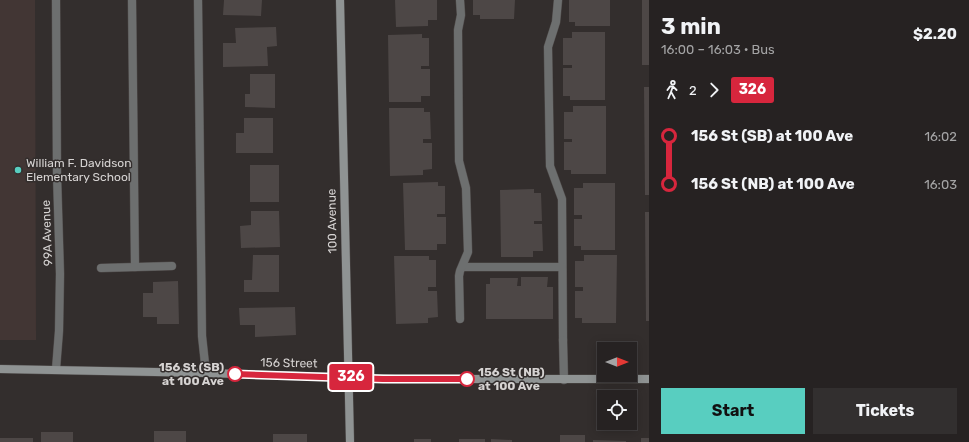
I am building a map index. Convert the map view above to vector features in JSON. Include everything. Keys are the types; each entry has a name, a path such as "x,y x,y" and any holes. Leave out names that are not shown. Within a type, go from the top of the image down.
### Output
{"main road":[{"name":"100 Avenue","path":"340,0 350,442"},
{"name":"156 Street","path":"0,369 206,373 395,379 649,379"}],"street":[{"name":"99A Avenue","path":"56,0 57,175 60,274 59,331 56,370"},
{"path":"132,0 136,267"},
{"path":"198,0 202,336 206,373"},
{"path":"460,0 461,14 458,30 459,161 466,188 468,252 459,276 460,319"},
{"path":"558,0 556,22 548,47 550,166 562,200 564,380"},
{"path":"101,268 172,266"},
{"path":"462,267 562,267"}],"shaded area":[{"name":"William F. Davidson Elementary School","path":"0,0 35,0 36,340 0,340"}],"building":[{"path":"224,0 262,0 261,16 223,15"},
{"path":"395,0 437,0 437,20 428,20 428,26 396,27"},
{"path":"473,0 515,0 514,19 480,19 480,15 473,15"},
{"path":"569,0 610,0 610,26 575,26 575,22 569,22"},
{"path":"642,0 649,0 649,65 642,65"},
{"path":"276,27 277,46 267,47 268,66 223,67 223,43 236,43 235,28"},
{"path":"572,32 605,32 605,100 570,100 570,96 563,96 563,68 572,68 572,65 563,65 563,38 572,38"},
{"path":"422,34 422,38 429,38 429,66 421,66 421,69 430,69 430,96 421,96 421,102 389,102 388,35"},
{"path":"250,74 275,74 275,108 245,107 245,94 250,94"},
{"path":"644,87 649,87 649,195 645,195"},
{"path":"573,106 606,106 606,174 571,174 571,170 564,170 564,142 572,142 572,139 564,139 564,112 573,112"},
{"path":"389,108 424,108 424,112 430,112 431,139 423,139 423,143 432,143 432,169 423,170 423,175 390,176"},
{"path":"244,118 273,118 273,153 236,153 236,133 244,133"},
{"path":"250,165 279,165 279,202 250,202"},
{"path":"438,182 438,186 445,186 445,214 437,214 437,217 446,217 446,244 437,244 437,250 405,250 403,183"},
{"path":"583,183 615,183 615,250 581,250 581,246 574,246 574,219 582,219 582,215 574,215 574,188 583,188"},
{"path":"534,189 534,193 541,193 542,221 534,221 534,224 542,224 543,251 533,251 533,257 501,257 500,190"},
{"path":"251,211 279,211 280,247 241,248 240,226 251,225"},
{"path":"645,212 649,212 649,321 646,321"},
{"path":"253,255 279,255 279,292 244,292 244,280 252,280"},
{"path":"584,255 617,255 616,323 582,323 582,318 575,318 575,291 583,291 583,287 575,287 575,261 584,261"},
{"path":"394,256 429,256 429,260 436,260 436,287 428,287 428,291 437,291 438,317 428,318 428,323 396,324"},
{"path":"521,277 548,277 547,287 553,287 553,319 486,319 486,284 490,284 490,278 518,278 517,286 521,286"},
{"path":"178,281 179,324 157,324 157,317 143,317 143,293 153,293 153,282"},
{"path":"295,307 296,335 255,337 255,325 240,325 239,308"},
{"path":"154,431 186,431 186,442 154,442"},
{"path":"41,432 73,432 73,442 41,442"},
{"path":"273,434 307,434 307,442 273,442"},
{"path":"560,435 585,435 585,442 560,442"},
{"path":"0,438 33,438 33,442 0,442"},
{"path":"641,438 649,438 649,442 641,442"},
{"path":"414,439 431,439 431,442 414,442"},
{"path":"459,439 485,439 485,442 459,442"},
{"path":"491,439 512,440 512,442 491,442"},
{"path":"593,440 626,441 626,442 593,442"}],"bus line":[{"name":"326","path":"235,374 383,379 467,379"}],"place":[{"name":"William F. Davidson Elementary School","path":"18,170"},
{"name":"156 St (SB) at 100 Ave","path":"235,374"},
{"name":"156 St (NB) at 100 Ave","path":"467,379"}]}
